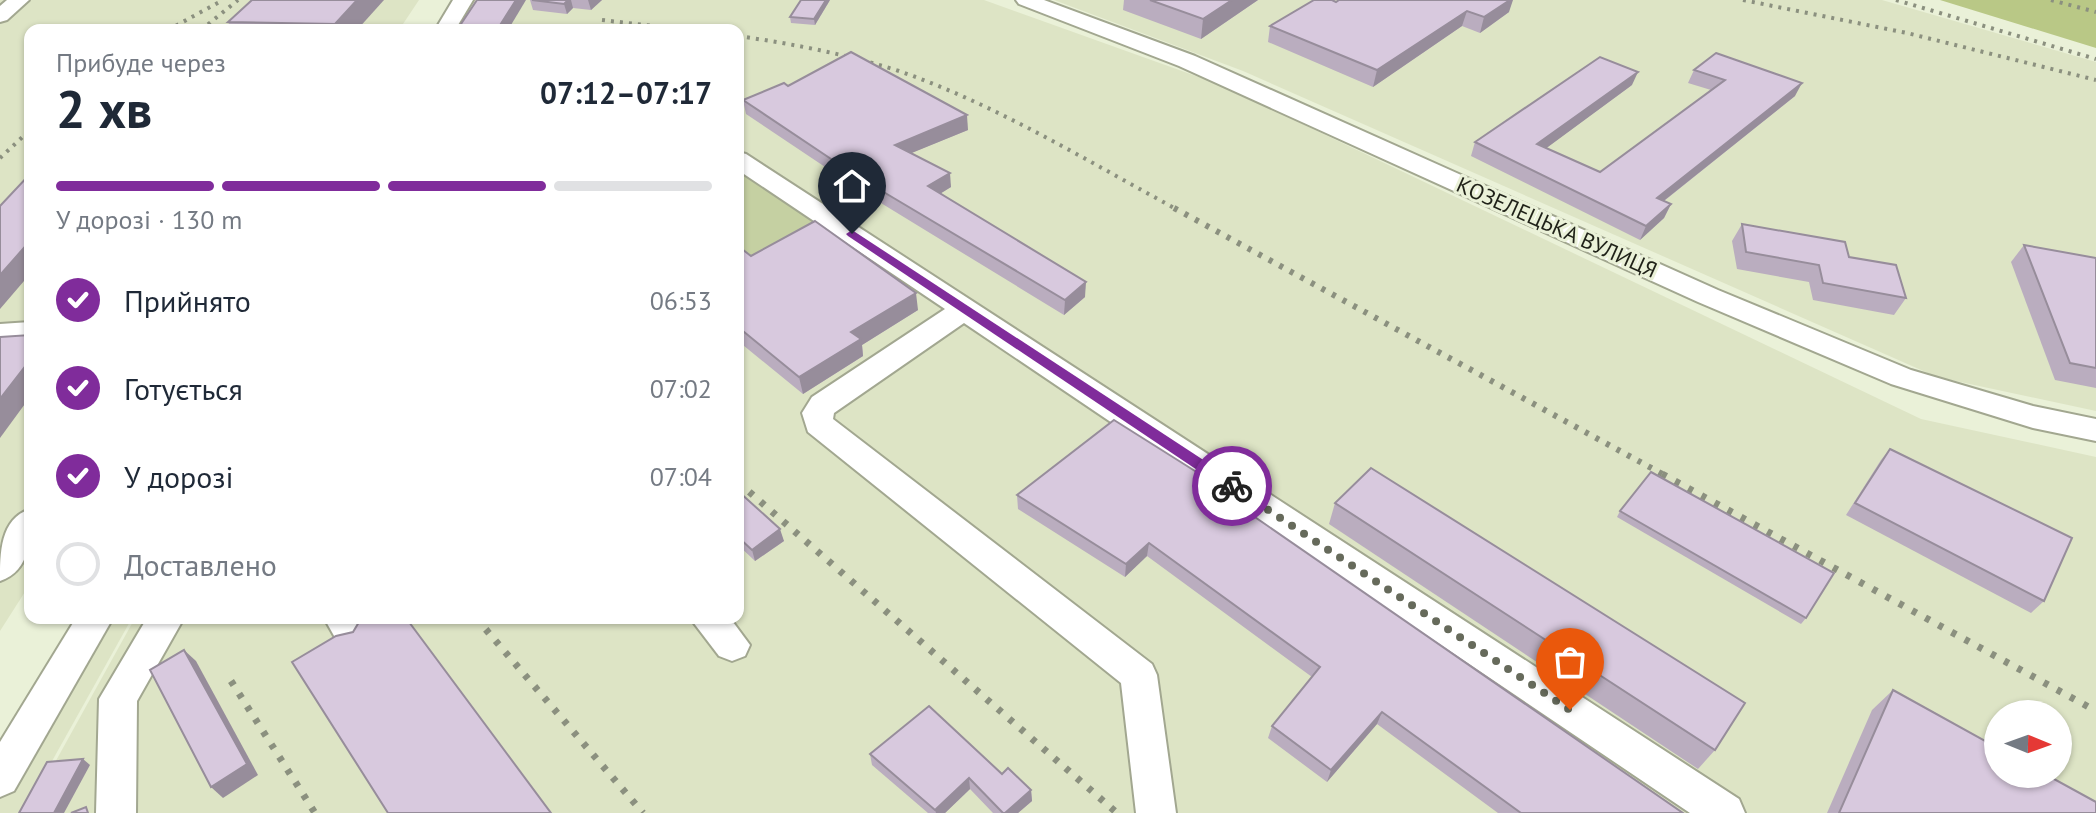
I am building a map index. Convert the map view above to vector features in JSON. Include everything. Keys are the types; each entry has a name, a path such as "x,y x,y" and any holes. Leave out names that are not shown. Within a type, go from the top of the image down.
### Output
{"street":[{"path":"0,16 19,0"},
{"path":"449,24 463,0"},
{"name":"КОЗЕЛЕЦЬКА ВУЛИЦЯ","path":"1026,0 1187,61 1708,296 1901,377 2033,417 2096,430"},
{"path":"744,163 1725,813"},
{"path":"965,309 823,405 817,413 819,424 1139,675 1156,813"},
{"path":"0,333 24,331"},
{"path":"0,567 24,531"},
{"path":"0,778 91,624"},
{"path":"116,813 118,699 156,634 174,624"},
{"path":"713,624 732,645"}],"shaded area":[{"path":"0,0 419,0 403,24 24,24 24,593 0,631"},
{"path":"458,0 984,0 1221,85 1921,419 2096,457 2096,813 27,813 132,624 744,624 744,24 444,24"},
{"path":"1054,0 1882,0 2096,62 2096,411 1937,377 1243,71"},
{"path":"744,167 831,227 818,238 744,258"},
{"path":"83,624 129,624 23,813 0,813 0,764"}],"green space":[{"path":"1940,0 2096,0 2096,48"}],"building":[{"path":"252,0 357,0 335,24 228,22"},
{"path":"477,0 516,0 501,24 461,24"},
{"path":"532,0 568,0 564,4"},
{"path":"801,0 826,0 814,19 790,17"},
{"path":"1150,0 1232,0 1203,19"},
{"path":"1314,0 1510,0 1484,17 1467,11 1377,70 1270,26"},
{"path":"851,52 967,115 895,145 950,173 928,186 1086,282 1065,300 855,175 744,101 784,83 788,86"},
{"path":"1716,53 1802,83 1657,198 1671,204 1646,226 1475,142 1600,57 1638,72 1537,144 1600,172 1725,80 1694,70"},
{"path":"24,180 24,248 0,275 0,206"},
{"path":"815,221 916,293 851,332 861,339 799,377 744,332 744,251 751,256"},
{"path":"1742,224 1845,242 1849,257 1896,265 1906,298 1823,283 1819,265 1746,252"},
{"path":"2024,245 2096,258 2096,368 2070,363"},
{"path":"24,335 24,368 0,399 0,337"},
{"path":"1114,420 1214,483 1210,486 1683,813 1521,813 1382,712 1331,770 1272,726 1320,667 1149,543 1126,564 1017,495"},
{"path":"1890,449 2072,538 2044,601 1855,503"},
{"path":"1371,468 1745,703 1715,750 1335,503"},
{"path":"1651,472 1834,573 1806,618 1620,511"},
{"path":"744,496 780,529 752,550 744,543"},
{"path":"358,624 410,624 551,813 388,813 292,662 336,636 353,632"},
{"path":"184,650 247,764 211,787 150,670"},
{"path":"1893,690 1984,740 1984,788 2070,788 2096,802 2096,813 1839,813"},
{"path":"929,706 1002,774 1008,768 1031,790 1003,813 969,778 935,810 870,754"},
{"path":"83,759 54,813 19,813 47,762"},
{"path":"86,807 88,813 71,813"}],"railway":[{"path":"179,24 223,0"},
{"path":"208,24 238,0"},
{"path":"1743,0 1907,33 2096,80"},
{"path":"1896,0 2096,59"},
{"path":"2051,0 2096,12"},
{"path":"602,20 636,24"},
{"path":"744,37 859,59 935,85 1041,135 1178,210"},
{"path":"0,158 24,136"},
{"path":"1174,208 1666,476"},
{"path":"1662,474 2096,711"},
{"path":"744,487 1117,813"},
{"path":"481,624 643,813"},
{"path":"231,681 315,813"}],"way so far":[{"path":"1232,486 1570,710"}],"route":[{"path":"852,234 1232,486"}]}
